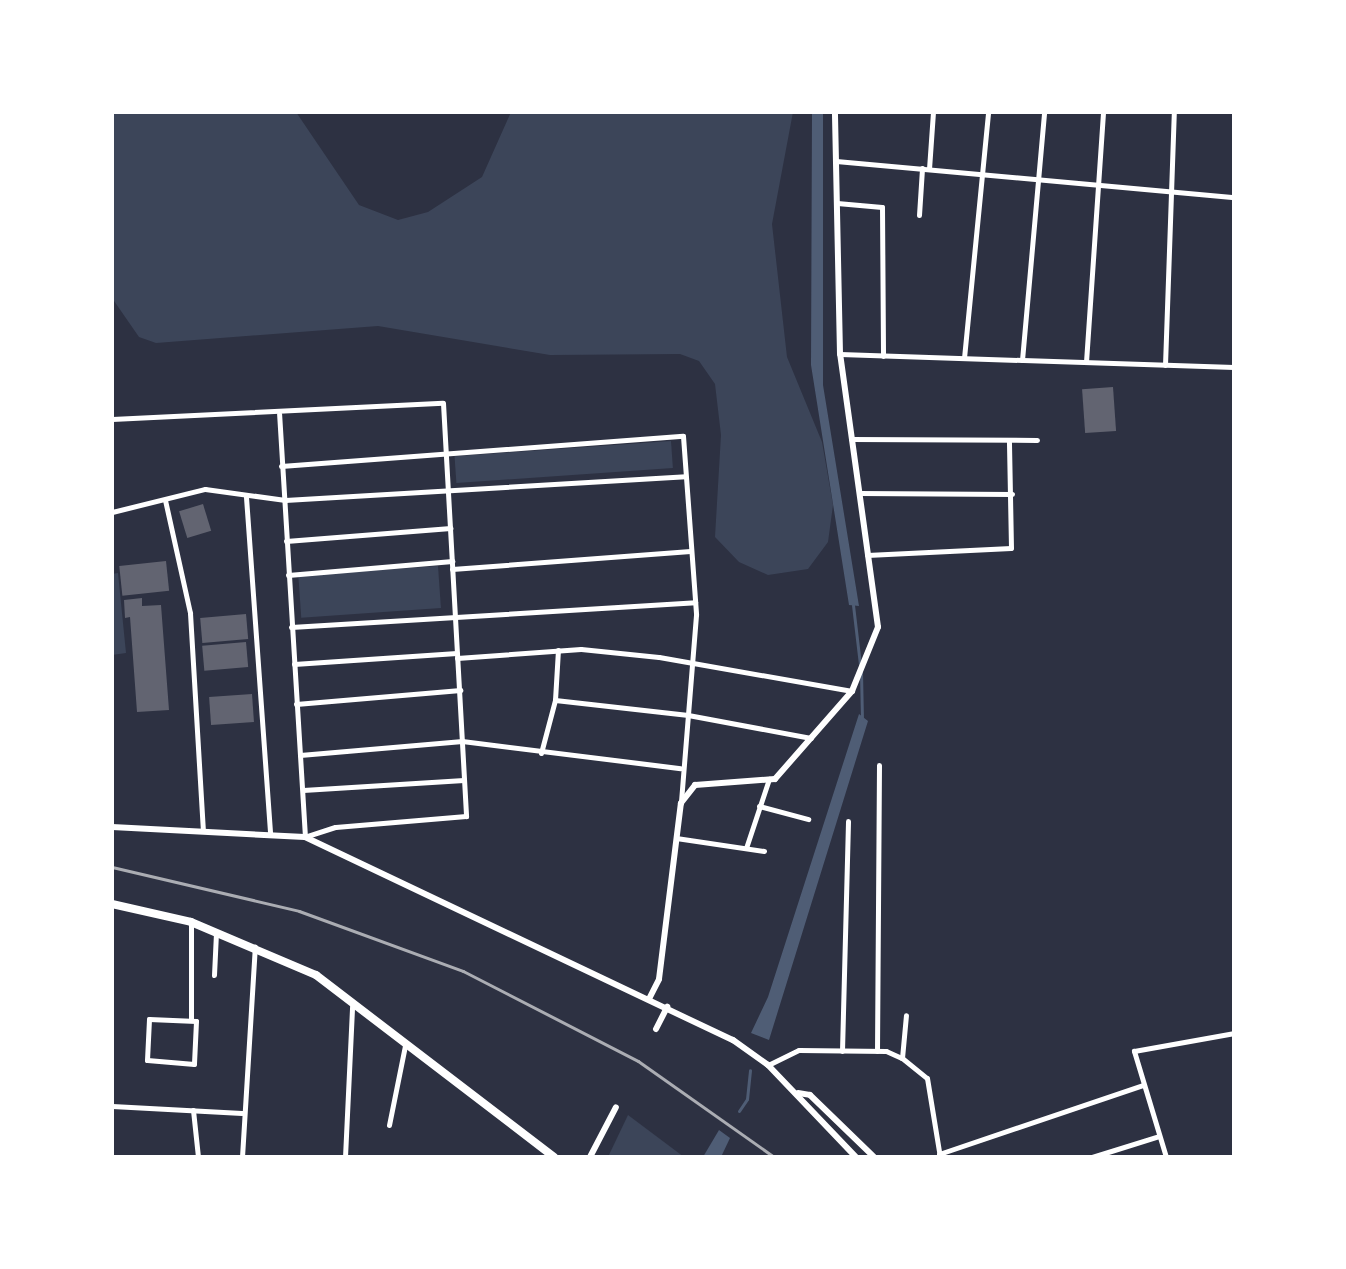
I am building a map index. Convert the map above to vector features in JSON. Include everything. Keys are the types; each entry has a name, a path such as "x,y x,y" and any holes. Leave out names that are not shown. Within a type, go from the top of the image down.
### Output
{"main road":[{"path":"112,904 191,922 255,946 316,975 352,1006 550,1156"}],"street":[{"path":"681,803 695,785 775,779 852,691 871,655 878,627 840,354 835,112"},
{"path":"919,215 933,112"},
{"path":"964,358 988,112"},
{"path":"1022,360 1044,112"},
{"path":"1086,362 1103,112"},
{"path":"1165,365 1174,112"},
{"path":"836,161 1234,197"},
{"path":"837,203 882,207 883,356"},
{"path":"840,354 1234,367"},
{"path":"112,419 279,414 443,403 466,816 335,827 305,837"},
{"path":"279,414 305,837"},
{"path":"281,466 683,436 695,602 692,664 680,768 681,803 659,979 649,999"},
{"path":"850,439 1037,440"},
{"path":"867,555 1011,548 1009,440"},
{"path":"112,512 205,489 285,500 685,476"},
{"path":"858,493 1012,494"},
{"path":"246,497 270,834"},
{"path":"165,500 190,613 203,831"},
{"path":"286,541 450,528"},
{"path":"452,569 691,551"},
{"path":"288,575 452,561"},
{"path":"291,627 695,602"},
{"path":"294,664 558,650 619,652 852,691"},
{"path":"541,753 555,700 558,650"},
{"path":"296,704 460,690"},
{"path":"555,700 688,715 811,738"},
{"path":"299,755 462,741 680,768"},
{"path":"877,1051 879,765"},
{"path":"746,848 769,779"},
{"path":"303,790 464,780"},
{"path":"759,806 808,819"},
{"path":"842,1051 848,821"},
{"path":"112,827 305,837 620,984 751,1053 798,1093 803,1106 856,1157"},
{"path":"676,838 764,851"},
{"path":"191,922 191,1020"},
{"path":"214,975 216,931"},
{"path":"242,1157 242,1113 255,946"},
{"path":"345,1157 352,1006"},
{"path":"656,1029 667,1007"},
{"path":"902,1058 906,1015"},
{"path":"149,1019 191,1020 196,1023 194,1064 147,1060 149,1019"},
{"path":"1166,1157 1134,1051 1234,1033"},
{"path":"389,1125 405,1046"},
{"path":"768,1065 799,1050 877,1051 902,1058 927,1078 939,1156 1143,1085"},
{"path":"798,1093 810,1095 874,1157"},
{"path":"112,1106 242,1113"},
{"path":"590,1157 616,1107"},
{"path":"193,1110 198,1157"},
{"path":"1092,1157 1159,1136"}],"shaded area":[{"path":"112,112 296,112 359,205 398,220 428,212 482,177 511,112 793,112 772,224 787,357 822,442 833,505 828,542 808,569 768,575 739,562 715,537 721,435 715,384 699,361 680,354 550,355 378,326 156,343 139,337 112,298"},
{"path":"812,112 823,112 823,385 859,606 849,605 811,365"},
{"path":"671,441 673,468 456,483 455,456"},
{"path":"438,566 441,608 301,618 298,576"},
{"path":"118,573 126,653 112,655 112,574"},
{"path":"859,714 868,721 769,1040 751,1033 768,997"},
{"path":"628,1115 684,1157 608,1157"},
{"path":"719,1130 730,1138 721,1157 703,1157"}],"building":[{"path":"1113,387 1116,431 1085,433 1082,389"},
{"path":"203,504 211,531 187,538 179,511"},
{"path":"166,561 169,591 122,596 119,566"},
{"path":"142,598 142,606 161,605 169,710 137,712 130,617 125,618 124,600"},
{"path":"246,614 248,639 202,643 200,618"},
{"path":"246,642 248,667 204,671 202,646"},
{"path":"252,694 254,722 211,725 209,697"}],"waterway":[{"path":"853,605 860,665"},
{"path":"861,672 862,720"},
{"path":"739,1111 747,1099 750,1070"}],"railway":[{"path":"112,867 299,911 463,971 638,1061 774,1157"}]}
